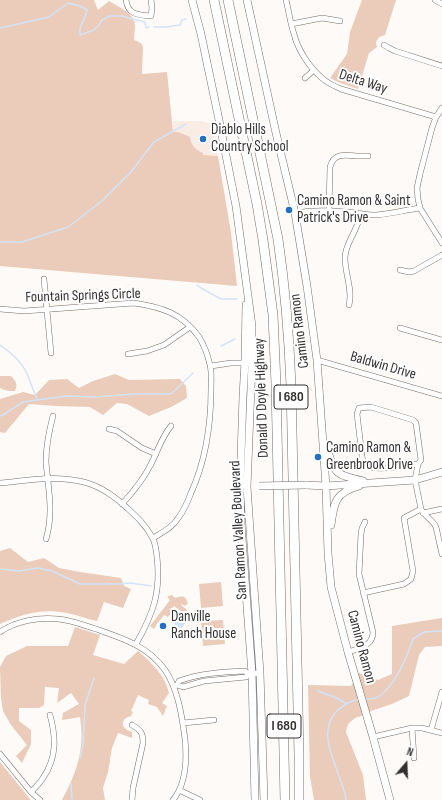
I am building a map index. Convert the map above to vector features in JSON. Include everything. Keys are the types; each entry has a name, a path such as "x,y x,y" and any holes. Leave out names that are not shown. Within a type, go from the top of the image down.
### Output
{"highway":[{"name":"Donald D Doyle Highway","path":"214,0 258,212 269,279 273,315 276,371 285,800"},
{"name":"Donald D Doyle Highway","path":"228,0 278,239 287,314 290,365 300,800"}],"street":[{"path":"126,0 131,12 151,16 151,0"},
{"name":"San Ramon Valley Boulevard","path":"192,0 201,34 226,149 235,199 252,326 249,363 243,396 244,487 260,673 264,800"},
{"name":"San Ramon Valley Boulevard","path":"196,0 201,34"},
{"name":"Camino Ramon","path":"247,0 295,213 307,286 317,360 326,486 328,553 331,587 390,800"},
{"name":"Delta Way","path":"286,0 297,44 314,70 322,78 331,85 341,89 436,117"},
{"path":"435,0 442,4"},
{"path":"291,24 322,18 340,21"},
{"path":"384,45 395,51 442,66"},
{"path":"305,78 314,70"},
{"path":"442,108 436,117 432,128 417,188 420,208 442,243"},
{"path":"329,210 330,166 334,158 348,155 368,156"},
{"path":"295,213 329,210 361,215 377,215 420,208"},
{"path":"349,305 350,294 346,272 346,249 361,215"},
{"path":"400,270 408,272 414,271 442,255"},
{"path":"44,278 51,353"},
{"name":"Fountain Springs Circle","path":"0,309 24,311 134,303 151,305 180,318 190,326 198,336 211,366 211,406 204,457 195,485 179,518 168,528 153,538"},
{"path":"128,354 147,351 164,345 190,326"},
{"path":"400,328 442,340"},
{"name":"Baldwin Drive","path":"317,360 442,396"},
{"path":"211,366 231,363 249,363"},
{"path":"418,464 393,468 370,468 363,464 357,414 359,408 371,407 414,420 416,423 421,460 418,464 415,480 422,511 436,527 442,554"},
{"path":"46,539 50,522 50,503 46,445 53,416"},
{"path":"122,504 143,480 165,433 171,426"},
{"path":"109,429 117,432 142,448 156,454"},
{"path":"322,434 331,463 340,475 373,483"},
{"path":"244,487 306,485 326,486 415,480 442,472"},
{"path":"0,483 48,478 78,480 92,484 104,490 143,522 153,538 156,550 158,588 154,605 147,623 136,644"},
{"path":"328,553 333,510 339,496 346,491 373,483"},
{"name":"San Ramon Valley Boulevard","path":"244,487 241,524 250,674 255,800"},
{"path":"363,593 404,584 411,579 413,571 404,518 422,511 442,509"},
{"path":"348,652 366,646 372,639 373,632 359,574 361,534 365,522"},
{"path":"0,632 15,624 29,620 44,618 58,619 74,622 127,640 136,644 152,656 164,669 176,686 183,723 186,752 184,772 179,790 172,800"},
{"path":"176,686 183,687 204,681 246,677 250,674 260,673"},
{"path":"431,730 442,692"},
{"path":"31,792 43,779 49,769 53,756 55,740 50,715"},
{"path":"183,723 214,720"},
{"path":"132,726 140,730 143,737 143,742 133,788 132,800"},
{"path":"412,728 414,758"},
{"path":"373,737 412,728 442,733"},
{"path":"0,754 31,792 40,800"},
{"path":"179,790 200,800"}],"shaded area":[{"path":"0,0 94,0 98,10 109,1 130,15 135,23 134,40 141,43 143,47 142,74 167,72 173,132 178,132 190,137 194,147 203,153 203,155 218,156 231,233 237,286 0,266"},
{"path":"362,0 396,0 385,35 379,37 376,42 377,47 369,53 358,89 330,78 347,54 350,32"},
{"name":"Diablo Hills Country School","path":"173,121 202,121 214,125 218,156 204,155 195,149 190,141 173,132"},
{"path":"115,374 129,380 180,379 186,386 187,398 171,407 149,416 127,404 117,403 103,415 90,407 29,404 5,433 0,432 0,399 23,392 35,395 49,380 67,379 79,388 93,381"},
{"path":"0,376 11,376 14,379 16,383 15,391 0,388"},
{"path":"10,548 28,562 44,558 59,568 121,578 124,586 131,589 123,608 104,602 97,621 67,613 49,611 24,615 0,624 0,551"},
{"path":"221,582 223,606 201,608 199,584"},
{"path":"172,595 175,598 185,598 188,603 185,606 182,604 181,605 187,610 188,616 186,618 183,617 185,614 174,606 170,611 172,613 170,616 169,615 168,617 164,615 154,629 150,626 170,600 168,596"},
{"path":"442,618 442,646 425,647 419,655 409,696 355,718 347,727 346,732 363,775 366,800 314,800 310,777 308,685 351,686 359,673 378,680 392,674 392,626"},
{"path":"223,620 225,644 203,646 201,621"},
{"path":"75,627 100,635 93,655 124,664 138,651 161,675 169,693 162,703 167,706 163,716 157,707 148,704 149,700 138,695 131,711 133,712 131,716 127,717 123,722 126,729 132,732 132,738 118,733 112,748 108,772 103,788 105,800 62,800 76,770 81,740 80,717 62,720 63,713 79,704 71,693 57,703 59,688 45,687 44,705 39,708 19,708 19,721 31,730 31,744 22,763 16,756 27,745 11,725 3,711 0,667 6,656 27,646 68,646"},
{"path":"0,762 30,799 30,800 0,800"}],"water":[{"path":"176,616 185,623 181,629 172,622"}],"waterway":[{"path":"0,28 49,17 68,3 80,6 87,10 80,28 80,35 94,30 102,20 110,16 122,16 145,22 146,28 149,27"},
{"path":"154,27 180,25 182,20 186,19"},
{"path":"0,242 22,242 68,227 102,201 130,173 154,142 186,124"},
{"path":"197,285 221,299 237,299"},
{"path":"221,346 235,339"},
{"path":"0,345 21,364 38,400"},
{"path":"0,416 23,402 67,396 95,397 135,394 171,394 193,373"},
{"path":"0,569 19,571 38,568 52,571 80,584 131,583 151,586"},
{"path":"363,699 376,698 389,688 399,672 413,639 424,632 442,631"},
{"path":"80,758 83,744 85,705 94,678"},
{"path":"318,691 337,698 347,704"},
{"path":"346,800 344,789 331,754 328,742 328,730 331,720 338,710 345,705 360,699"},
{"path":"71,783 72,800"}],"place":[{"name":"Diablo Hills Country School","path":"203,139"},
{"name":"Camino Ramon & Saint Patrick's Drive","path":"289,210"},
{"name":"Camino Ramon & Greenbrook Drive","path":"318,457"},
{"name":"Danville Ranch House","path":"163,626"}]}
